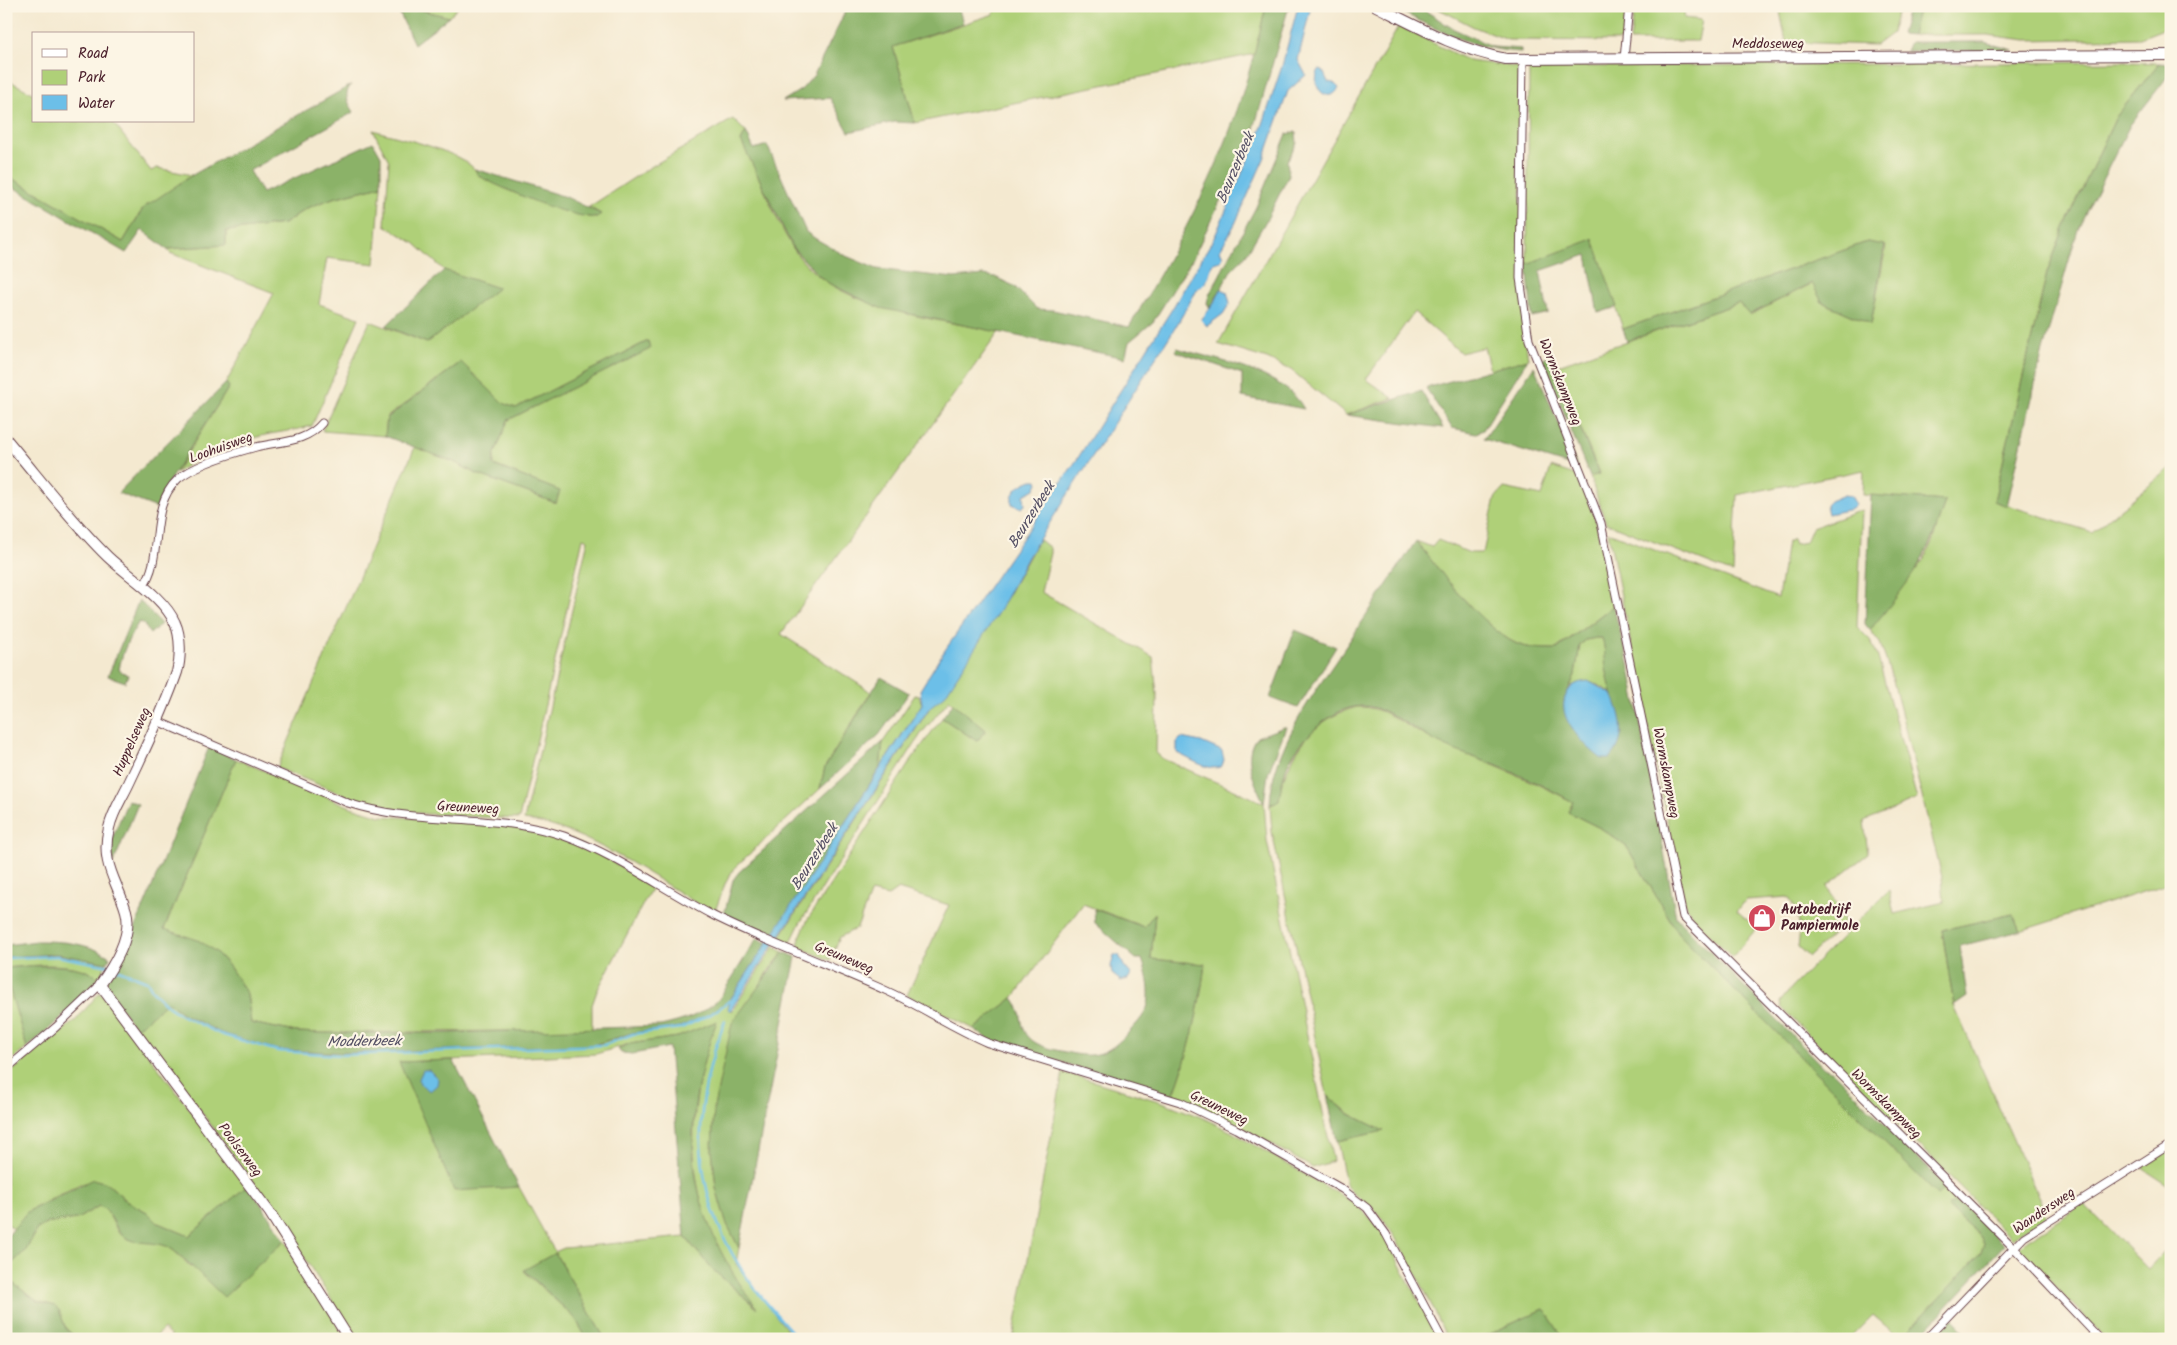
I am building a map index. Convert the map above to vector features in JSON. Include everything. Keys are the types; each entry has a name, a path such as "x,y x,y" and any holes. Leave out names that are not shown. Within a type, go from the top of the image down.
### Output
{"street":[{"name":"Meddoseweg","path":"1376,6 1456,46 1506,59 2171,55"},
{"path":"1624,59 1629,6"},
{"name":"Wormskampweg","path":"1523,58 1520,278 1529,340 1601,523 1683,917 2013,1248 2100,1339"},
{"name":"Loohuisweg","path":"143,586 150,577 159,512 169,492 178,480 191,471 224,458 257,447 304,438 314,433 322,423"},
{"name":"Huppelseweg","path":"6,439 108,557 143,586 166,609 175,623 180,641 178,669 109,828 105,856 109,874 126,912 127,923 122,944 108,974 100,984 56,1028 6,1068"},
{"name":"Greuneweg","path":"157,721 348,804 370,811 429,819 500,822 562,836 586,845 714,916 914,1003 969,1035 988,1043 1180,1102 1236,1130 1342,1189 1366,1208 1386,1234 1442,1339"},
{"name":"Poolserweg","path":"100,984 270,1213 349,1339"},
{"name":"Wandersweg","path":"1926,1339 2024,1237 2171,1144"}],"green space":[{"path":"396,6 406,6 449,17 414,44"},
{"path":"406,6 459,6 449,17"},
{"path":"848,6 958,6 963,23 893,47 915,123 895,122 849,132 830,98 783,101 802,89 814,75"},
{"path":"994,6 1266,6 1255,54 915,123 893,47 994,14"},
{"path":"1266,6 1289,6 1253,132 1194,256 1153,322 1129,342 1125,358 880,308 830,284 819,276 793,248 741,141 746,132 754,149 767,145 806,232 846,256 877,269 954,278 984,275 995,277 1014,286 1037,309 1053,310 1129,327 1195,210 1223,148 1240,102"},
{"path":"1390,6 1418,6 1452,28 1493,47 1521,49 1521,52 1486,47 1470,42 1437,29"},
{"path":"1433,6 1628,6 1623,41 1508,40 1474,27"},
{"path":"1635,6 1685,6 1684,18 1702,20 1698,41 1630,41"},
{"path":"1779,6 1899,6 1892,33 1876,45 1786,42"},
{"path":"1909,6 1919,6 1912,35 1901,34"},
{"path":"1919,6 2171,6 2171,26 2140,38 2026,40 1987,35 1912,35"},
{"path":"1399,26 1469,61 1517,67 1519,71 1524,329 1528,359 1490,370 1484,347 1461,353 1414,312 1366,379 1393,398 1346,415 1291,370 1267,359 1218,344"},
{"path":"1910,42 1984,42 2013,50 1906,51"},
{"path":"2159,63 2116,117 2064,228 2047,273 1994,501 2092,532 2171,468 2171,883 2020,931 2013,914 1942,930 1954,1006 2047,1216 2011,1238 1781,1007 1780,1002 1793,986 1889,890 1894,914 1944,902 1942,877 1893,680 1880,643 1870,630 1924,559 1932,542 1945,501 1863,495 1864,470 1737,495 1733,573 1606,523 1590,477 1599,473 1555,366 1739,303 1750,315 1813,283 1822,302 1871,324 1886,246 1867,242 1623,329 1593,240 1527,264 1529,71 1530,67"},
{"path":"2159,63 2171,64 2171,72 2130,125 2079,226 2043,350 2007,506 1994,501 2047,273 2064,228 2116,117"},
{"path":"6,79 32,93 32,122 113,122 151,171 157,168 192,175 140,213 123,242 6,175"},
{"path":"351,85 347,95 348,102 354,112 249,171 262,193 373,142 381,156 381,186 333,198 305,209 284,224 226,231 226,245 167,249 142,230 126,253 6,183 6,175 123,242 144,207 189,177"},
{"path":"733,119 746,132 741,141 772,208 793,248 810,269 832,285 858,298 886,308 915,316 999,332 781,634 871,692 825,767 820,789 734,868 725,884 715,911 706,909 594,843 570,832 524,820 588,540 583,538 519,819 427,814 372,806 277,768 415,447 454,462 477,474 556,503 559,491 494,465 494,456 508,420 650,348 648,341 516,408 503,404 461,362 387,417 385,436 322,431 370,321 427,343 497,288 444,270 414,243 385,225 389,161 373,130 446,152 471,166 478,174 512,192 588,217 597,218 601,214 589,207 649,168"},
{"path":"1296,132 1297,143 1287,161 1289,175 1246,255 1230,272 1210,309 1207,303 1209,295 1256,207 1287,134"},
{"path":"475,169 566,197 601,214 597,218 583,216 540,204 486,180 477,174"},
{"path":"381,186 375,264 327,258 319,304 359,318 312,426 264,435 235,443 204,456 175,473 229,387 226,383 274,293 170,253 167,249 226,245 226,231 284,224 305,209 333,198"},
{"path":"1593,239 1617,307 1598,313 1587,255 1540,271 1548,313 1532,317 1527,264"},
{"path":"1867,242 1885,245 1871,324 1822,302 1812,283 1749,315 1739,303 1627,341 1623,329"},
{"path":"444,270 498,288 427,343 386,326"},
{"path":"648,341 650,349 508,420 494,456 493,465 560,491 556,503 477,474 454,462 385,436 387,418 461,362 503,403 516,408"},
{"path":"1177,348 1248,369 1265,377 1295,396 1304,409 1242,397 1242,374 1175,351"},
{"path":"1550,355 1599,474 1590,477 1542,359"},
{"path":"1528,359 1483,430 1476,433 1452,428 1426,388"},
{"path":"1534,366 1578,468 1484,439"},
{"path":"226,383 229,387 166,486 157,508 118,493"},
{"path":"1421,391 1443,428 1346,415"},
{"path":"1551,467 1578,476 1596,521 1613,606 1556,649 1540,649 1515,643 1489,624 1462,597 1416,541 1432,547 1438,540 1470,553 1483,553 1495,498 1504,488 1542,496"},
{"path":"1871,495 1945,501 1932,539 1924,555 1906,584 1870,630 1865,624"},
{"path":"1862,510 1857,627 1870,640 1877,654 1917,799 1864,821 1868,854 1827,886 1845,922 1809,957 1798,947 1799,921 1788,897 1746,900 1737,911 1757,928 1732,957 1697,922 1686,906 1683,897 1608,532 1778,598 1787,542 1793,539 1795,544 1806,542 1812,528"},
{"path":"1039,539 1050,548 1041,592 1153,657 1157,694 1156,753 1163,759 1264,803 1267,841 1333,1161 1313,1168 1236,1124 1173,1096 1193,1031 1205,964 1151,959 1155,914 1144,927 1083,904 1013,998 974,1029 907,995 949,905 898,889 888,896 871,892 857,928 840,937 830,960 798,947 808,919 912,759 942,718 977,741 986,730 949,700 921,734 800,923 790,944 778,940 931,706 999,611"},
{"path":"1416,541 1475,611 1502,635 1515,643 1541,649 1557,649 1613,606 1629,663 1676,917 1824,1068 1833,1072 1948,1188 1937,1195 1678,933 1627,847 1602,829 1568,812 1573,802 1496,765 1445,746 1384,711 1362,706 1349,708 1336,714 1324,721 1313,731 1294,753 1283,777 1279,800 1270,805 1272,784 1278,762 1297,721","holes":["1602,638 1606,669 1622,734 1602,759 1573,730 1564,700 1575,675 1580,645 1586,640"]},
{"path":"139,600 161,624 150,634 143,623 139,622 135,628 120,663 119,670 128,675 125,682 108,676"},
{"path":"1295,630 1336,647 1298,708 1270,698"},
{"path":"1602,638 1612,694 1602,687 1587,682 1570,687 1575,675 1580,645 1586,640"},
{"path":"881,677 909,693 879,735 820,789 825,767"},
{"path":"915,695 919,696 922,704 880,768 883,742"},
{"path":"953,703 986,730 977,741 942,718"},
{"path":"1357,707 1386,713 1430,738 1573,802 1568,812 1602,829 1627,847 1678,933 1937,1194 1948,1188 1959,1199 1947,1206 1980,1236 1984,1243 1981,1253 1901,1339 1873,1315 1849,1339 1564,1339 1544,1309 1478,1339 1447,1339 1418,1277 1392,1232 1378,1213 1352,1193 1346,1184 1337,1141 1383,1131 1350,1114 1327,1095 1272,832 1270,805 1274,804 1294,757 1302,744 1325,721 1339,713"},
{"path":"1286,727 1268,774 1264,803 1251,770 1250,752 1252,744 1257,737"},
{"path":"883,742 880,768 772,937 724,915 733,880 739,872"},
{"path":"209,747 236,759 164,929 198,940 216,952 229,966 247,994 251,1023 296,1032 323,1033 449,1033 661,1026 692,1017 713,1005 719,999 757,938 767,943 730,1000 710,1014 680,1027 632,1033 593,1045 352,1053 278,1050 221,1033 182,1013 168,1002 135,1028 106,987 106,983 128,934 133,931 142,911"},
{"path":"236,759 351,807 380,816 492,823 572,839 653,885 597,991 592,1005 592,1030 323,1033 296,1032 251,1023 247,994 229,966 216,952 164,929"},
{"path":"128,800 138,804 113,864 112,839"},
{"path":"1094,909 1144,927 1155,913 1151,959 1205,964 1193,1031 1173,1096 1011,1047 989,1039 974,1029 1013,998 1017,1004 1026,1033 1036,1043 1050,1049 1093,1055 1114,1046 1129,1032 1142,1018 1147,1008 1149,989 1146,971 1142,959 1136,959 1095,923"},
{"path":"2013,914 2020,931 1960,946 1967,997 1954,1006 1942,930"},
{"path":"37,941 85,946 110,957 107,963 57,954 6,957 6,945"},
{"path":"774,947 784,952 769,970 728,1047 714,1107 712,1149 716,1188 726,1222 739,1248 736,1264 794,1339 605,1339 555,1253 524,1271 575,1318 587,1339 357,1339 269,1203 194,1102 135,1028 168,1002 182,1013 232,1037 278,1050 352,1053 593,1045 632,1033 680,1027 710,1014 730,1000 732,1011","holes":["716,1022 700,1077 694,1132 694,1159 698,1187 715,1241 732,1274 754,1306 712,1269 685,1237 564,1248 555,1252 519,1187 399,1062 596,1054 629,1044 678,1037"]},
{"path":"784,952 796,957 739,1248 726,1222 716,1188 712,1149 714,1107 732,1023"},
{"path":"57,954 107,963 99,978 78,968 66,966 41,965 6,968 6,957"},
{"path":"29,966 74,968 91,973 99,978 68,1012 27,1048 6,977 6,968"},
{"path":"6,977 27,1048 6,1064"},
{"path":"100,992 248,1185 189,1236 158,1223 147,1212 128,1202 107,1183 80,1184 27,1212 14,1229 6,1223 6,1076 76,1020"},
{"path":"717,1021 704,1061 696,1099 693,1135 695,1170 702,1205 715,1239 733,1273 757,1308 712,1269 685,1237 669,1047 633,1054 621,1053 618,1049 629,1044 678,1037"},
{"path":"453,1060 519,1187 454,1191 399,1062"},
{"path":"1063,1072 1165,1103 1203,1118 1230,1131 1356,1204 1381,1229 1439,1339 1013,1339"},
{"path":"1327,1095 1349,1114 1384,1131 1337,1141"},
{"path":"2171,1150 2171,1187 2142,1168"},
{"path":"93,1179 107,1183 128,1202 147,1212 158,1223 189,1236 248,1185 285,1240 224,1297 171,1249 166,1246 135,1241 125,1237 118,1230 107,1211 99,1206 77,1219 48,1223 37,1229 26,1250 6,1269 6,1238 27,1212"},
{"path":"1959,1199 2004,1245 1917,1339 1901,1339 1981,1253 1984,1243 1980,1236 1947,1206"},
{"path":"2084,1204 2148,1269 2171,1244 2171,1339 2106,1339 2018,1248 2024,1242"},
{"path":"99,1206 106,1211 122,1235 133,1240 167,1246 191,1267 285,1240 346,1339 169,1339 171,1336 163,1329 154,1339 78,1339 66,1329 59,1310 55,1306 37,1301 6,1278 6,1269 26,1250 37,1229 48,1223 77,1219"},
{"path":"555,1253 605,1339 587,1339 575,1318 524,1270"},
{"path":"6,1278 37,1301 55,1306 59,1310 66,1329 78,1339 6,1339"},
{"path":"1544,1309 1564,1339 1478,1339"},
{"path":"1952,1318 1972,1339 1933,1339"}],"water":[{"name":"Beurzerbeek","path":"1298,6 1311,6 1298,60 1306,75 1288,91 1264,159 1235,224 1220,250 1223,257 1221,261 1213,263 1207,281 1198,288 1175,328 1029,555 999,611 945,695 930,707 730,1011 728,1009 730,1000 922,704 920,690 941,656 1076,461 1172,309 1215,236 1262,127 1282,66"},
{"path":"1319,70 1323,71 1328,82 1334,83 1339,88 1335,93 1326,95 1318,88 1316,83"},
{"path":"1221,289 1227,292 1230,303 1223,314 1207,326 1201,320 1215,302"},
{"path":"1032,480 1037,480 1038,483 1035,489 1024,495 1025,505 1022,508 1012,504 1013,495 1017,489"},
{"path":"1844,495 1851,496 1856,505 1852,509 1828,514 1826,505 1830,501"},
{"path":"1588,681 1612,694 1618,711 1621,736 1615,752 1609,759 1602,759 1580,739 1568,722 1565,713 1566,695 1572,686"},
{"path":"1181,738 1201,742 1222,751 1224,760 1222,766 1212,768 1177,753 1177,742"},
{"path":"1114,955 1119,955 1124,966 1131,974 1128,979 1121,981 1112,974 1111,966"},
{"path":"423,1070 429,1070 438,1079 437,1085 430,1091 420,1084 419,1079"}],"waterway":[{"name":"Modderbeek","path":"6,958 57,956 109,966"},
{"name":"Modderbeek","path":"114,968 147,981 152,990 169,1007 220,1034 278,1051 340,1055 604,1045 633,1034 681,1028 711,1014 731,1000"},
{"name":"Beurzerbeek","path":"725,1021 706,1084 701,1146 704,1177 712,1207 724,1237 740,1267 760,1295 798,1339"}],"place":[{"name":"Autobedrijf Pampiermole","path":"1762,918"}]}
